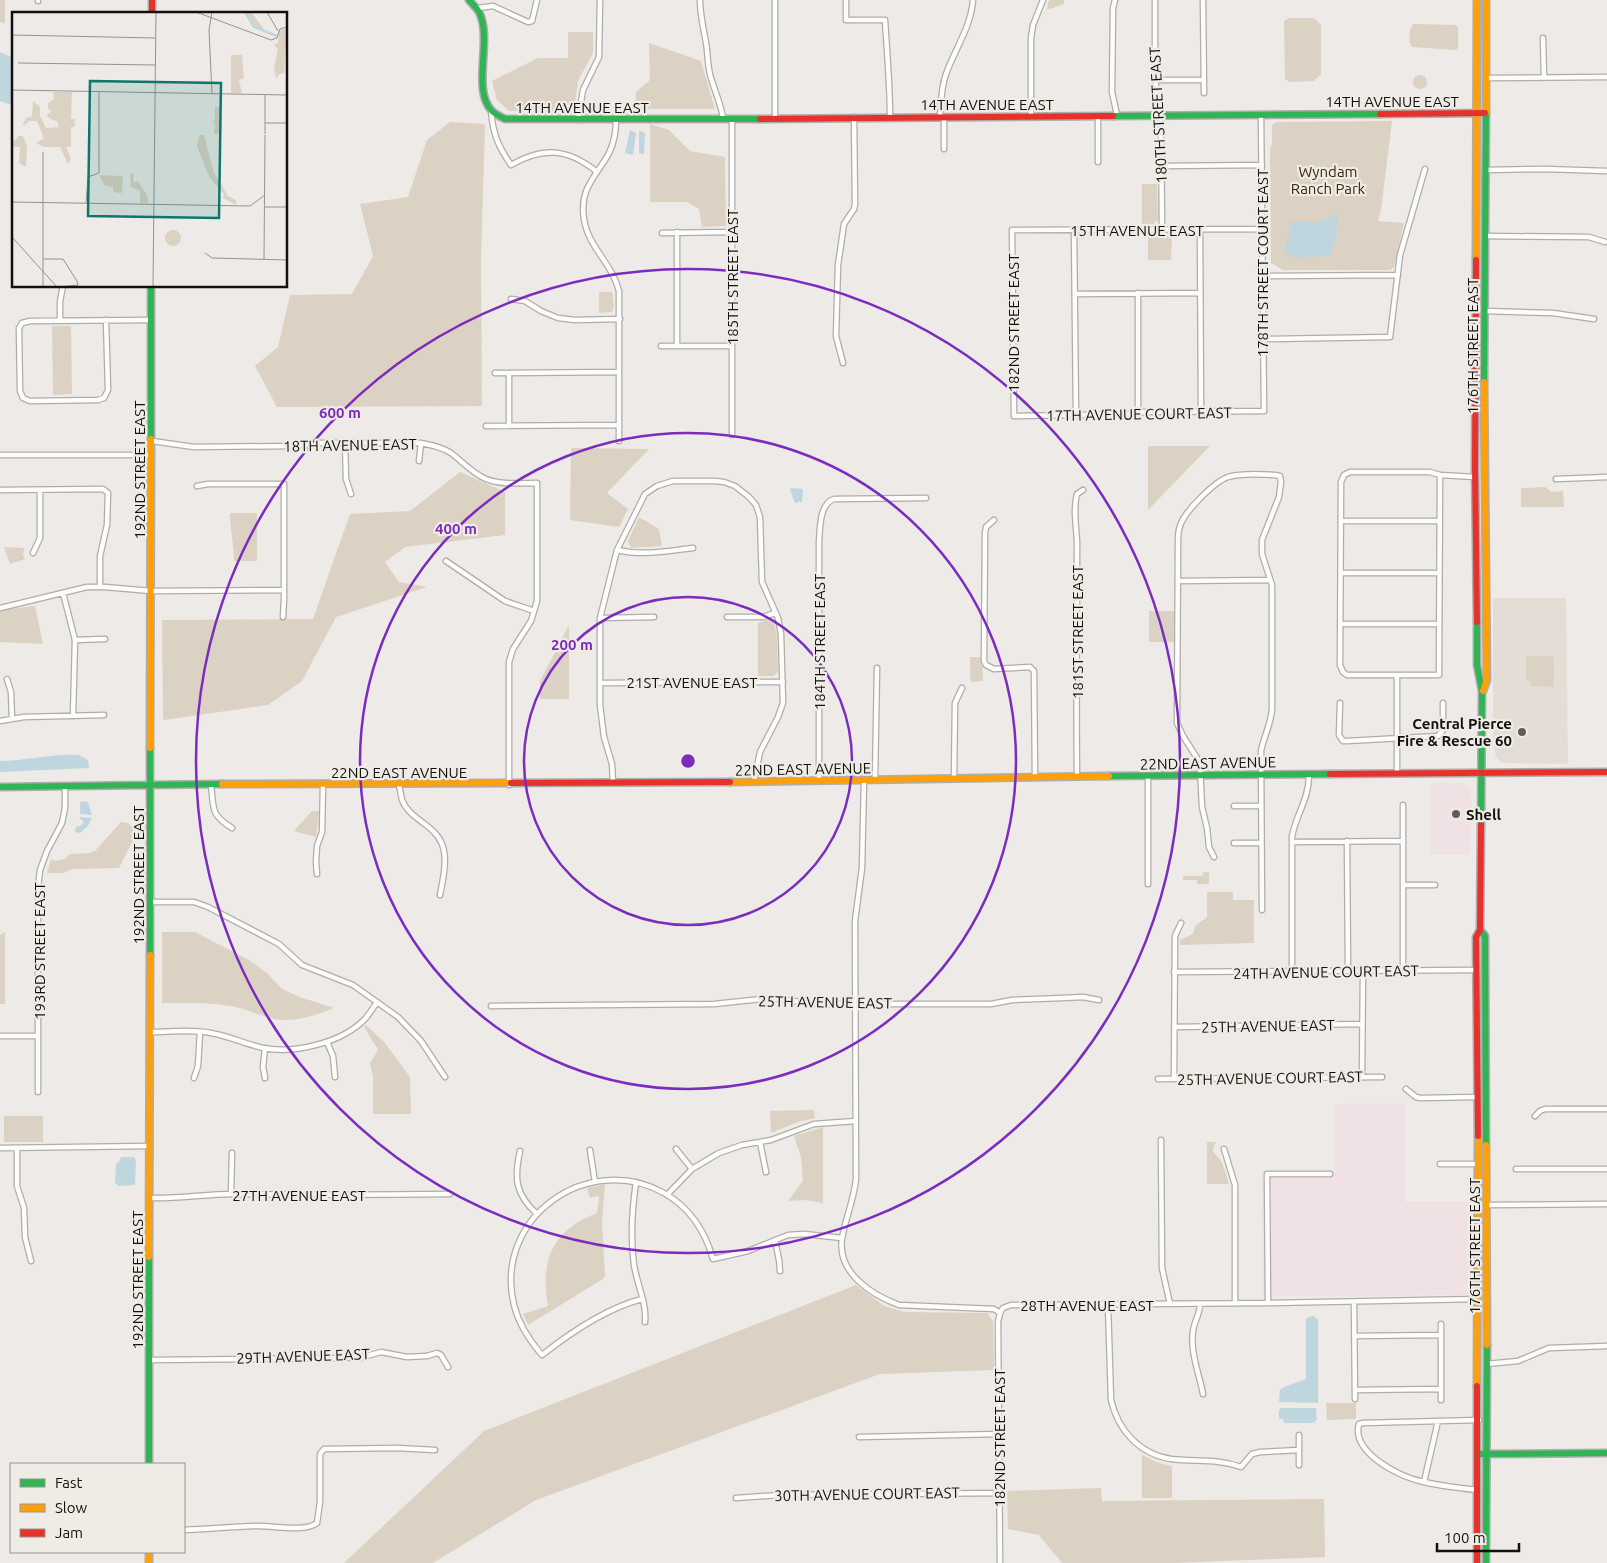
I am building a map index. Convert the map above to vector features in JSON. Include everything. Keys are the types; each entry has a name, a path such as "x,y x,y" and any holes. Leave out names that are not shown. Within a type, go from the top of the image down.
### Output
{"street":[{"path":"469,0 478,8 483,25 484,92 486,102 491,111 493,131 504,155 511,165 530,155 554,152 567,154 596,171"},
{"path":"478,8 493,6 530,22 534,15 537,0"},
{"path":"578,120 583,90 599,57 600,0"},
{"path":"700,0 700,20 707,49 711,80 721,106 723,118"},
{"path":"775,0 775,118"},
{"path":"846,0 846,20 885,20 890,82 890,117"},
{"path":"944,149 942,89 968,26 973,0"},
{"path":"1031,116 1031,38 1033,25 1043,0"},
{"path":"1115,0 1113,8 1112,92 1117,116"},
{"name":"180TH STREET EAST","path":"1155,0 1155,80 1161,115 1162,230"},
{"path":"1203,0 1204,92"},
{"name":"176TH STREET EAST","path":"1477,0 1475,477 1478,665 1482,691 1480,930 1476,937 1478,1088 1477,1563"},
{"name":"176TH STREET EAST","path":"1482,691 1487,680 1484,461 1484,113 1486,0"},
{"path":"1477,12 1480,20 1481,72 1485,78 1607,77"},
{"path":"1543,38 1544,78"},
{"path":"1155,80 1204,80"},
{"name":"14TH AVENUE EAST","path":"491,111 505,119 578,120 1484,113"},
{"name":"178TH STREET COURT EAST","path":"1262,114 1264,412"},
{"path":"1098,116 1098,162"},
{"path":"843,363 836,343 836,324 840,249 844,224 854,209 855,204 854,118"},
{"name":"185TH STREET EAST","path":"732,119 732,435"},
{"path":"616,120 611,147 586,190 583,208 588,237 612,271 619,291 620,441"},
{"path":"1162,166 1262,165"},
{"path":"1263,339 1390,337 1402,245 1424,169"},
{"path":"1485,170 1607,171"},
{"path":"1200,229 1201,412"},
{"name":"15TH AVENUE EAST","path":"1012,230 1262,229"},
{"name":"182ND STREET EAST","path":"1012,230 1014,416"},
{"path":"1074,230 1076,415"},
{"path":"677,232 677,346"},
{"path":"662,233 732,232"},
{"path":"1485,236 1589,236 1605,242"},
{"path":"1262,276 1398,275"},
{"path":"1475,277 1485,276"},
{"path":"60,320 60,301 63,288"},
{"name":"192ND STREET EAST","path":"150,1463 151,288"},
{"path":"1138,293 1138,413"},
{"path":"1075,294 1200,293"},
{"path":"511,299 525,301 541,311 558,318 575,320 620,319"},
{"path":"1485,311 1553,313 1594,319"},
{"path":"106,320 108,390 104,398 98,400 30,401 23,398 20,391 19,337 19,328 22,322 60,320 106,320 151,320"},
{"path":"661,346 732,346"},
{"path":"495,373 620,372"},
{"path":"509,373 509,426"},
{"name":"17TH AVENUE COURT EAST","path":"1014,416 1264,412"},
{"path":"1475,414 1480,424 1480,455 1484,461"},
{"path":"486,426 619,425"},
{"name":"18TH AVENUE EAST","path":"152,441 194,447 291,446 311,443 345,442 421,443 438,446 450,452 473,472 487,480 501,483 537,483 537,601 534,611"},
{"path":"345,442 346,479 351,494"},
{"path":"419,460 421,443"},
{"path":"0,455 152,455"},
{"path":"1440,475 1439,675 1349,675 1343,672 1340,665 1341,482 1344,475 1350,472 1430,472 1440,475 1475,477 1480,482 1481,510 1485,521"},
{"path":"1214,857 1209,848 1202,807 1201,776 1197,758 1183,736 1178,723 1179,527 1186,515 1216,483 1227,477 1268,474 1280,476 1281,479 1279,497 1262,540 1262,554 1272,585 1272,721 1260,751 1262,910"},
{"path":"1556,479 1607,477"},
{"path":"613,783 612,764 602,726 600,705 600,618 617,550 645,494 657,486 673,481 724,482 735,486 756,505 760,517 762,582 775,612 781,634 782,682 781,711 760,752 754,781"},
{"path":"197,486 208,484 284,484 283,617"},
{"path":"0,490 103,490 108,493 107,526 100,556 100,587"},
{"path":"33,554 40,538 40,490"},
{"name":"181ST STREET EAST","path":"1077,777 1078,550 1076,504 1077,494 1083,490"},
{"name":"184TH STREET EAST","path":"819,781 819,542 823,512 827,504 834,499 926,498"},
{"path":"994,520 986,527 985,533 984,661 994,669 1030,667 1034,672 1035,777"},
{"path":"1341,521 1439,521"},
{"path":"617,550 633,554 650,554 693,548"},
{"path":"446,561 505,602 534,611 531,620 513,649 509,662 509,785"},
{"path":"1342,573 1439,573"},
{"path":"1178,581 1270,580"},
{"path":"0,608 87,587 151,591 284,590"},
{"path":"63,593 75,640 73,716"},
{"path":"726,617 763,616 775,612"},
{"path":"600,618 654,617"},
{"path":"1341,624 1439,624"},
{"path":"75,640 105,639"},
{"path":"875,780 877,668"},
{"path":"1397,675 1398,773"},
{"path":"7,679 11,692 12,719"},
{"name":"21ST AVENUE EAST","path":"601,683 782,682"},
{"path":"954,779 955,703 962,688"},
{"path":"1340,704 1339,732 1341,739 1347,741 1438,736 1442,730 1443,703"},
{"path":"0,721 24,717 104,715"},
{"name":"22ND EAST AVENUE","path":"0,787 151,784 509,785 1035,777 1607,772"},
{"path":"1292,972 1292,842 1294,827 1307,795 1309,774"},
{"path":"1148,776 1148,884"},
{"path":"642,1299 608,1312 542,1355 527,1336 514,1305 512,1282 516,1250 525,1231 537,1214 548,1203 565,1192 595,1182 613,1180 636,1182 650,1186 667,1195 687,1211 697,1223 706,1239 713,1259 748,1250 788,1235 804,1234 842,1238 854,1197 856,1179 855,921 862,868 864,780"},
{"path":"212,785 215,815 232,828"},
{"path":"317,874 317,846 323,823 323,785"},
{"path":"399,785 402,800 408,810 435,832 442,843 444,869 440,895"},
{"name":"193RD STREET EAST","path":"38,1092 38,887 40,870 47,851 62,823 65,808 65,786"},
{"path":"1402,805 1403,971"},
{"path":"1234,806 1261,806"},
{"path":"1292,842 1403,841"},
{"path":"1347,842 1348,972"},
{"path":"1234,844 1261,843"},
{"path":"1403,885 1435,885"},
{"path":"150,902 194,902 208,907 279,944 302,965 353,985 398,1017 422,1041 445,1078"},
{"path":"1174,1079 1174,972 1177,929 1181,923"},
{"name":"176TH STREET EAST","path":"1480,930 1485,936 1488,1454 1486,1563"},
{"name":"24TH AVENUE COURT EAST","path":"1174,972 1477,970"},
{"path":"1362,1077 1363,971"},
{"name":"25TH AVENUE EAST","path":"491,1006 714,1004 771,998 816,1004 991,1004 1012,1000 1082,997 1099,1000"},
{"path":"150,1032 200,1032 225,1036 264,1048 290,1049 327,1042 352,1030 364,1020 377,1002"},
{"name":"25TH AVENUE EAST","path":"1174,1027 1362,1024"},
{"path":"194,1078 198,1066 200,1032"},
{"path":"0,1036 38,1036"},
{"path":"327,1042 333,1056 335,1077"},
{"path":"264,1048 263,1067 265,1078"},
{"name":"25TH AVENUE COURT EAST","path":"1158,1079 1382,1077"},
{"path":"1478,1088 1482,1090 1481,1128 1486,1132"},
{"path":"1406,1089 1420,1098 1478,1097"},
{"path":"1534,1116 1545,1109 1607,1109"},
{"path":"667,1195 692,1169 730,1149 760,1142 814,1124 856,1121"},
{"path":"1160,1140 1162,1268 1170,1304"},
{"path":"760,1142 766,1172"},
{"path":"0,1148 150,1146"},
{"path":"16,1148 18,1186 24,1208 25,1237 31,1261"},
{"path":"676,1149 692,1169"},
{"path":"1224,1149 1235,1185 1235,1303"},
{"path":"590,1150 595,1182"},
{"path":"520,1151 516,1172 518,1188 525,1202 537,1214"},
{"path":"231,1194 232,1153"},
{"path":"1440,1164 1478,1164"},
{"path":"1516,1169 1607,1169"},
{"path":"1268,1304 1268,1174 1330,1174"},
{"path":"636,1182 631,1235 634,1265 646,1312 645,1322"},
{"name":"27TH AVENUE EAST","path":"150,1198 231,1194 450,1194"},
{"path":"1486,1205 1607,1204"},
{"name":"28TH AVENUE EAST","path":"842,1238 845,1263 851,1273 884,1298 907,1306 994,1309 1000,1313 1003,1308 1011,1305 1268,1304 1478,1299"},
{"path":"774,1240 780,1271"},
{"path":"1478,1299 1482,1302 1483,1331 1487,1337"},
{"path":"1354,1302 1355,1399"},
{"path":"1200,1304 1200,1312 1193,1331 1194,1353 1203,1394"},
{"path":"1108,1305 1111,1400 1115,1414 1125,1432 1142,1448 1162,1457 1172,1459 1223,1461 1240,1467 1252,1454 1299,1450"},
{"name":"182ND STREET EAST","path":"1000,1313 998,1322 1000,1563"},
{"path":"1441,1324 1441,1400"},
{"path":"1354,1336 1441,1335"},
{"path":"1487,1364 1518,1361 1550,1348 1607,1346"},
{"name":"29TH AVENUE EAST","path":"150,1360 341,1358 363,1357 381,1352 407,1357 427,1356 437,1353 441,1355 448,1367"},
{"path":"1355,1390 1441,1389"},
{"path":"1478,1420 1363,1422 1359,1424 1358,1437 1361,1444 1372,1456 1401,1474 1424,1482 1478,1490"},
{"path":"1424,1482 1438,1421"},
{"path":"859,1437 1000,1434"},
{"path":"1299,1435 1300,1465"},
{"path":"185,1530 257,1526 296,1528 316,1524 320,1508 320,1454 324,1449 397,1448 435,1450"},
{"path":"1478,1454 1607,1453"},
{"name":"30TH AVENUE COURT EAST","path":"736,1498 780,1495 999,1493"}],"shaded area":[{"path":"1493,598 1566,598 1568,764 1502,763 1496,757 1493,742"},
{"path":"1430,783 1463,783 1469,789 1472,802 1470,854 1431,854"},
{"path":"1405,1103 1405,1202 1471,1202 1473,1288 1466,1295 1262,1296 1262,1172 1335,1171 1335,1104"}],"green space":[{"path":"0,0 5,0 5,23 0,22"},
{"path":"1049,0 1064,0 1064,4 1047,10"},
{"path":"1289,18 1314,18 1321,25 1321,74 1314,81 1290,82 1285,79 1284,21"},
{"path":"1413,24 1456,25 1458,28 1458,48 1456,50 1412,47 1410,36"},
{"path":"568,32 593,32 593,53 578,81 574,111 509,111 497,100 492,81 538,58 568,58"},
{"path":"649,43 701,61 715,109 635,109 636,92 650,80"},
{"path":"1417,75 1423,75 1427,82 1423,89 1417,89 1413,85 1413,79"},
{"name":"Wyndam Ranch Park","path":"1392,121 1378,221 1404,223 1394,267 1390,270 1283,270 1271,263 1270,149 1272,144 1272,125 1276,122"},
{"path":"450,122 485,124 481,259 482,406 277,407 255,366 278,347 290,295 352,294 373,256 360,204 408,197 427,140"},
{"path":"650,124 669,130 690,151 725,157 726,226 702,227 699,209 687,202 650,202"},
{"path":"1142,184 1157,184 1158,220 1153,224 1142,224"},
{"path":"1172,235 1171,260 1148,260 1148,236"},
{"path":"599,292 612,292 614,306 612,312 599,313"},
{"path":"52,326 71,326 72,394 53,395"},
{"path":"1148,446 1210,446 1148,510"},
{"path":"571,448 649,449 607,493 628,509 619,527 570,520"},
{"path":"460,472 505,492 505,535 405,547 385,562 399,582 427,587 336,617 302,681 268,705 163,720 162,620 313,619 350,514 410,511"},
{"path":"1545,487 1552,492 1563,491 1564,507 1521,507 1521,488"},
{"path":"230,513 257,513 257,561 234,561"},
{"path":"639,517 659,529 662,546 631,548 628,541"},
{"path":"4,547 24,548 23,555 25,559 10,564"},
{"path":"35,606 43,644 0,642 0,610"},
{"path":"1149,611 1174,611 1175,642 1149,642"},
{"path":"767,620 774,623 777,636 778,672 773,676 758,676 758,623"},
{"path":"569,625 569,699 540,699 540,681"},
{"path":"1526,656 1552,656 1554,658 1554,687 1530,686 1530,681 1526,680"},
{"path":"970,657 982,657 983,681 972,682 970,679"},
{"path":"312,811 319,811 316,837 294,831"},
{"path":"121,822 128,823 137,833 119,868 73,869 63,873 47,873 51,859 56,861 64,859 70,854 95,851"},
{"path":"1204,872 1209,872 1209,884 1197,884 1197,880 1183,880 1183,876 1202,876"},
{"path":"1207,892 1233,892 1233,900 1254,900 1254,943 1180,945 1180,940 1193,934 1195,926 1207,917"},
{"path":"5,932 5,1004 0,1004 0,935"},
{"path":"162,932 195,932 249,960 267,973 282,989 334,1008 309,1017 282,1020 222,1005 162,1003"},
{"path":"366,1025 385,1043 410,1077 411,1114 373,1114 373,1077 370,1063 378,1050 364,1027"},
{"path":"814,1110 815,1118 798,1122 771,1133 770,1111"},
{"path":"4,1116 43,1116 43,1142 4,1142"},
{"path":"823,1127 823,1203 804,1200 788,1201 803,1181 801,1157 794,1136"},
{"path":"1207,1142 1216,1142 1213,1150 1221,1160 1229,1184 1207,1184"},
{"path":"605,1184 602,1221 605,1276 528,1325 523,1314 548,1306 546,1275 548,1261 553,1249 569,1228 597,1213 599,1196 590,1198 587,1188"},
{"path":"856,1285 884,1306 904,1312 987,1313 993,1321 994,1370 880,1374 536,1500 433,1563 344,1563 484,1431"},
{"path":"1326,1403 1356,1403 1356,1419 1327,1420"},
{"path":"1142,1455 1159,1463 1172,1466 1172,1498 1142,1498"},
{"path":"1101,1488 1102,1501 1324,1499 1325,1557 1173,1563 1062,1563 1039,1535 1008,1529 1007,1491"}],"water":[{"path":"0,52 12,57 12,105 0,101"},
{"path":"630,130 636,133 633,155 625,153"},
{"path":"639,131 645,133 644,154 639,153"},
{"path":"1336,214 1338,216 1336,237 1334,248 1329,256 1292,258 1290,252 1284,252 1291,222 1319,222"},
{"path":"791,488 803,489 802,503 799,501 795,503"},
{"path":"59,755 79,755 88,760 89,768 0,772 0,761"},
{"path":"81,801 88,802 92,815 80,814"},
{"path":"79,817 92,818 88,826 80,833 75,832 76,827 84,822"},
{"path":"121,1157 134,1157 136,1161 135,1185 119,1186 115,1183 116,1164"},
{"path":"1314,1316 1318,1320 1318,1403 1279,1402 1280,1390 1282,1388 1306,1379 1306,1319"},
{"path":"1281,1408 1316,1408 1317,1420 1313,1423 1284,1423 1283,1419 1279,1419"}],"traffic: fast":[{"path":"469,0 478,10 483,23 482,78 486,102 492,111 505,119 760,119"},
{"path":"1484,382 1486,112"},
{"path":"1113,116 1380,114"},
{"path":"151,288 151,439"},
{"path":"1477,622 1477,665 1482,691 1481,825"},
{"path":"150,748 150,955"},
{"path":"1109,776 1330,774"},
{"path":"0,787 222,784"},
{"path":"1480,930 1485,936 1486,1145"},
{"path":"149,1257 149,1463"},
{"path":"1486,1563 1487,1345"},
{"path":"1478,1454 1607,1453"}],"traffic: slow":[{"path":"1476,260 1477,0"},
{"path":"1486,0 1486,112"},
{"path":"1483,691 1487,680 1484,382"},
{"path":"150,748 151,439"},
{"path":"730,782 1109,776"},
{"path":"222,784 511,783"},
{"path":"149,1257 150,955"},
{"path":"1477,1386 1478,1136"},
{"path":"1486,1145 1487,1345"},
{"path":"149,1553 149,1563"}],"traffic: jam":[{"path":"152,0 152,12"},
{"path":"1380,114 1485,113"},
{"path":"760,119 1113,116"},
{"path":"1476,260 1475,468 1477,622"},
{"path":"1330,774 1607,772"},
{"path":"511,783 730,782"},
{"path":"1478,1136 1476,937 1480,930 1481,825"},
{"path":"1477,1386 1477,1563"}],"place":[{"name":"Central Pierce Fire & Rescue 60","path":"1522,732"},
{"name":"Shell","path":"1456,814"}]}
